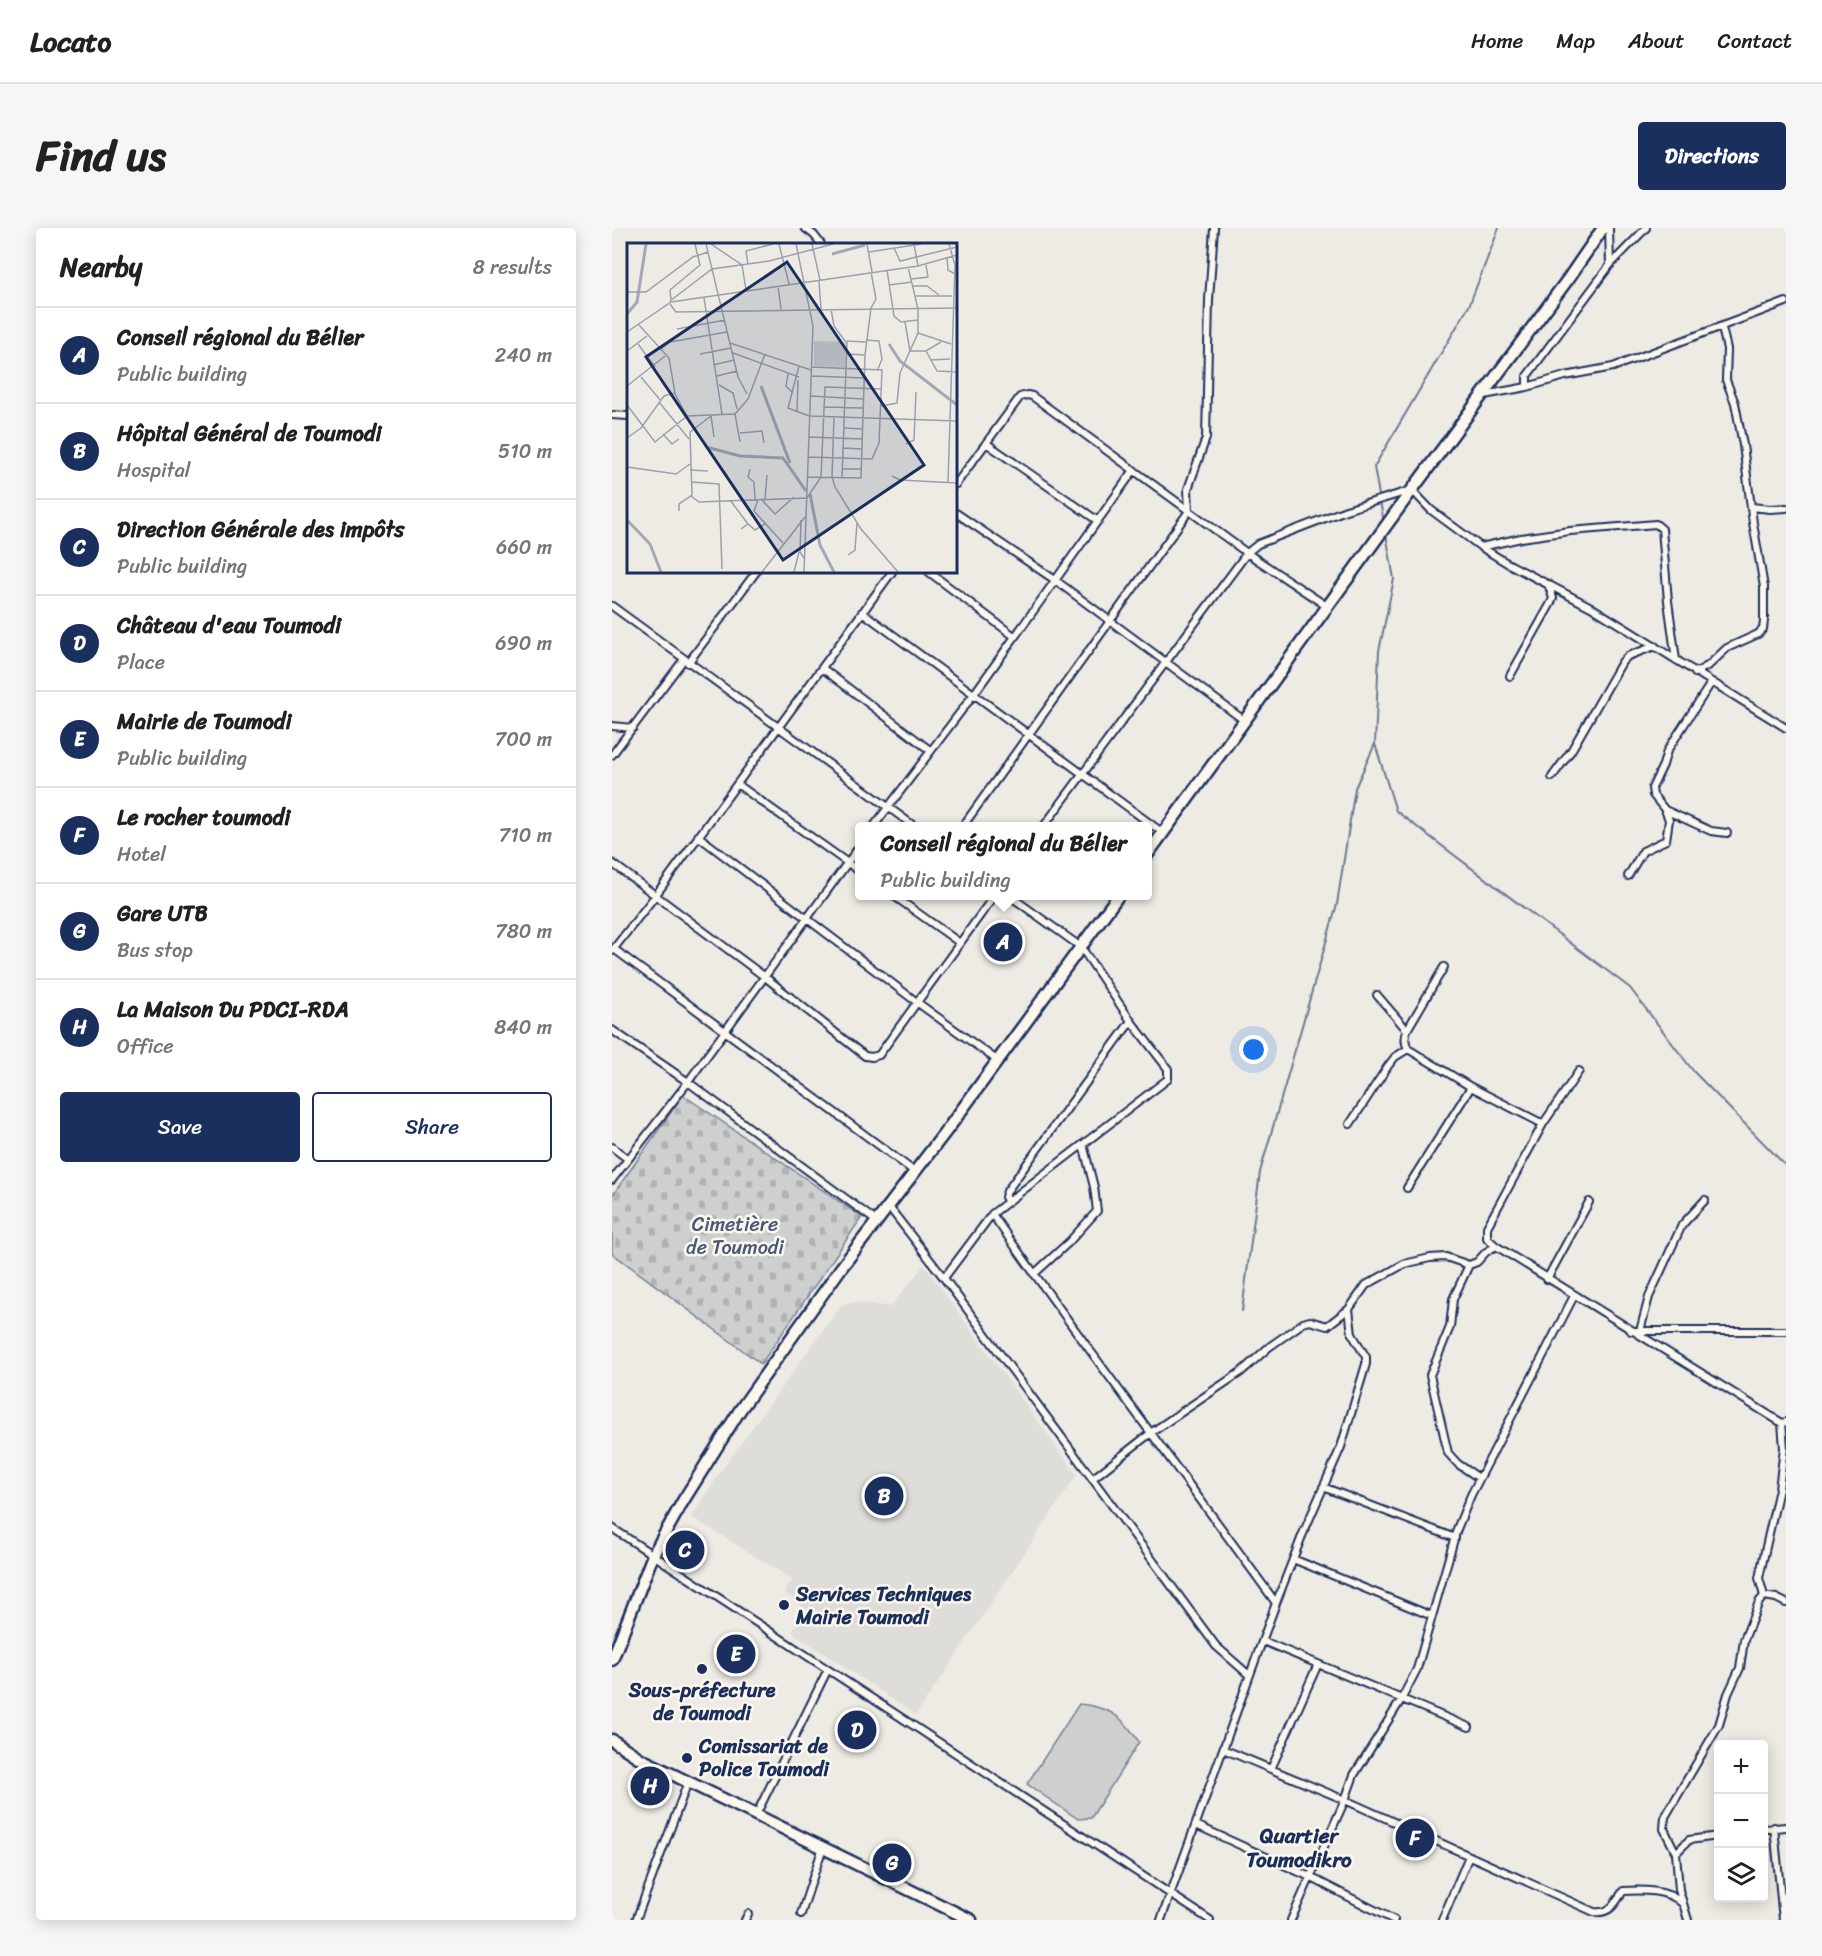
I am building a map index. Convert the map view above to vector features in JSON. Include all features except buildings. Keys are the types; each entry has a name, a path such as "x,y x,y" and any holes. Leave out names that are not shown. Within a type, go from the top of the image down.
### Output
{"main road":[{"path":"1152,848 1603,228"},
{"path":"612,1660 653,1555 683,1501 740,1410 876,1221 889,1207 998,1061 1115,900"},
{"path":"612,1740 641,1759 823,1847 954,1916 971,1920"},
{"path":"612,1751 641,1759"}],"street":[{"path":"805,228 820,243"},
{"path":"966,822 1189,511 1188,489 1206,438 1209,300 1214,228"},
{"path":"1609,228 1610,265"},
{"path":"1527,387 1527,376 1610,265 1646,228"},
{"path":"1483,395 1613,367 1722,328 1786,302"},
{"path":"1695,673 1709,665 1726,648 1758,634 1763,629 1764,587 1752,523 1752,507 1741,435 1735,403 1726,380 1727,349 1722,328"},
{"path":"957,483 1020,397 1027,395 1038,399 1247,553 1328,607"},
{"path":"612,415 627,416"},
{"path":"986,443 1098,521"},
{"path":"877,822 974,694 1134,470"},
{"path":"1047,822 1247,553 1258,544 1346,510 1412,490 1431,510 1481,547 1591,607 1786,729"},
{"path":"1752,507 1786,508"},
{"path":"957,514 1055,580 1245,722"},
{"path":"1481,547 1570,531 1656,524 1662,529 1676,660"},
{"path":"612,755 755,573"},
{"path":"891,573 613,950 915,1172"},
{"path":"930,573 1014,636"},
{"path":"1510,676 1551,603 1553,598 1548,583"},
{"path":"612,606 908,822"},
{"path":"862,612 1148,822"},
{"path":"1552,777 1571,752 1622,662 1628,656 1655,646"},
{"path":"822,668 931,751"},
{"path":"1628,876 1643,851 1666,840 1669,819 1653,795 1652,788 1667,751 1711,683"},
{"path":"612,726 633,728"},
{"path":"736,784 855,868"},
{"path":"1665,810 1711,831 1727,833"},
{"path":"1152,825 1163,833"},
{"path":"698,836 998,1061"},
{"path":"612,1180 688,1082 855,853"},
{"path":"612,863 765,977 865,1056 872,1057 879,1055 991,900"},
{"path":"900,900 960,943"},
{"path":"944,1278 992,1214 1168,1079 1168,1069 1131,1021 1081,947 1016,900"},
{"path":"1443,967 1407,1030 1408,1049 1471,1087 1543,1124"},
{"path":"1377,995 1407,1030"},
{"path":"1007,1202 1005,1197 1007,1191 1131,1021"},
{"path":"612,1030 688,1082 876,1221"},
{"path":"1350,1124 1388,1066 1395,1057 1408,1049"},
{"path":"1579,1071 1543,1124 1487,1227 1487,1238 1574,1296 1784,1423 1784,1448 1779,1489 1759,1578 1764,1596"},
{"path":"1407,1188 1471,1087"},
{"path":"1034,1274 1069,1242 1097,1211 1094,1187 1083,1144"},
{"path":"612,1148 628,1159"},
{"path":"1640,1331 1649,1297 1682,1224 1705,1200"},
{"path":"1547,1279 1590,1202"},
{"path":"889,1207 1216,1646 1249,1675"},
{"path":"992,1214 1074,1330 1152,1432 1276,1604"},
{"path":"1092,1479 1152,1432 1241,1372 1269,1347 1303,1323 1310,1321 1327,1326 1349,1309 1365,1285 1404,1264 1430,1258 1446,1257 1469,1265 1477,1262 1486,1252 1496,1246"},
{"path":"1469,1265 1453,1299 1450,1327 1430,1375 1448,1453 1458,1464 1479,1478"},
{"path":"1291,1920 1359,1764 1401,1700 1416,1669 1467,1504 1574,1296"},
{"path":"1161,1920 1293,1559 1341,1447 1366,1364 1366,1357 1352,1334 1349,1309"},
{"path":"1631,1331 1786,1331"},
{"path":"1323,1487 1455,1538"},
{"path":"612,1528 1210,1920"},
{"path":"1293,1559 1432,1616"},
{"path":"1764,1596 1786,1603"},
{"path":"1688,1920 1679,1890 1676,1853 1664,1829 1665,1817 1718,1729 1728,1694 1740,1668 1744,1640 1759,1602 1764,1596"},
{"path":"1263,1641 1469,1727"},
{"path":"1270,1769 1318,1664"},
{"path":"756,1815 827,1671"},
{"path":"1223,1749 1345,1800 1594,1912 1602,1913 1611,1910 1623,1892 1630,1891 1650,1890 1672,1896 1683,1903"},
{"path":"636,1920 688,1782"},
{"path":"1196,1825 1310,1877 1394,1920"},
{"path":"1774,1827 1783,1920"},
{"path":"1768,1828 1786,1827"},
{"path":"1676,1853 1689,1840 1714,1837"},
{"path":"801,1914 823,1847"},
{"path":"1442,1920 1469,1856"}],"shaded area":[{"path":"924,1265 1077,1475 916,1715 792,1632 807,1610 784,1592 793,1580 692,1517 721,1471 842,1304 858,1302 890,1307"}],"green space":[{"name":"Cimetière de Toumodi","path":"683,1095 862,1217 761,1364 612,1253 612,1196"},
{"path":"1079,1704 1090,1705 1114,1714 1121,1719 1139,1742 1091,1818 1078,1819 1027,1784"}],"waterway":[{"path":"1384,523 1374,467 1469,306 1499,228"},
{"path":"1386,534 1394,579 1379,651 1375,744 1396,811 1630,988 1694,1072 1786,1166"},
{"path":"1242,1311 1260,1172 1337,904 1355,788 1375,744"}],"place":[{"name":"Conseil régional du Bélier","path":"1003,942"},
{"name":"Hôpital Général de Toumodi","path":"884,1496"},
{"name":"Direction Générale des impôts","path":"685,1550"},
{"name":"Services Techniques Mairie Toumodi","path":"784,1605"},
{"name":"Mairie de Toumodi","path":"736,1654"},
{"name":"Sous-préfecture de Toumodi","path":"702,1669"},
{"name":"Château d'eau Toumodi","path":"857,1730"},
{"name":"Comissariat de Police Toumodi","path":"687,1758"},
{"name":"La Maison Du PDCI-RDA","path":"650,1786"},
{"name":"Le rocher toumodi","path":"1415,1838"},
{"name":"Gare UTB","path":"892,1863"}],"district":[{"name":"Quartier Toumodikro","path":"1299,1848"}]}
